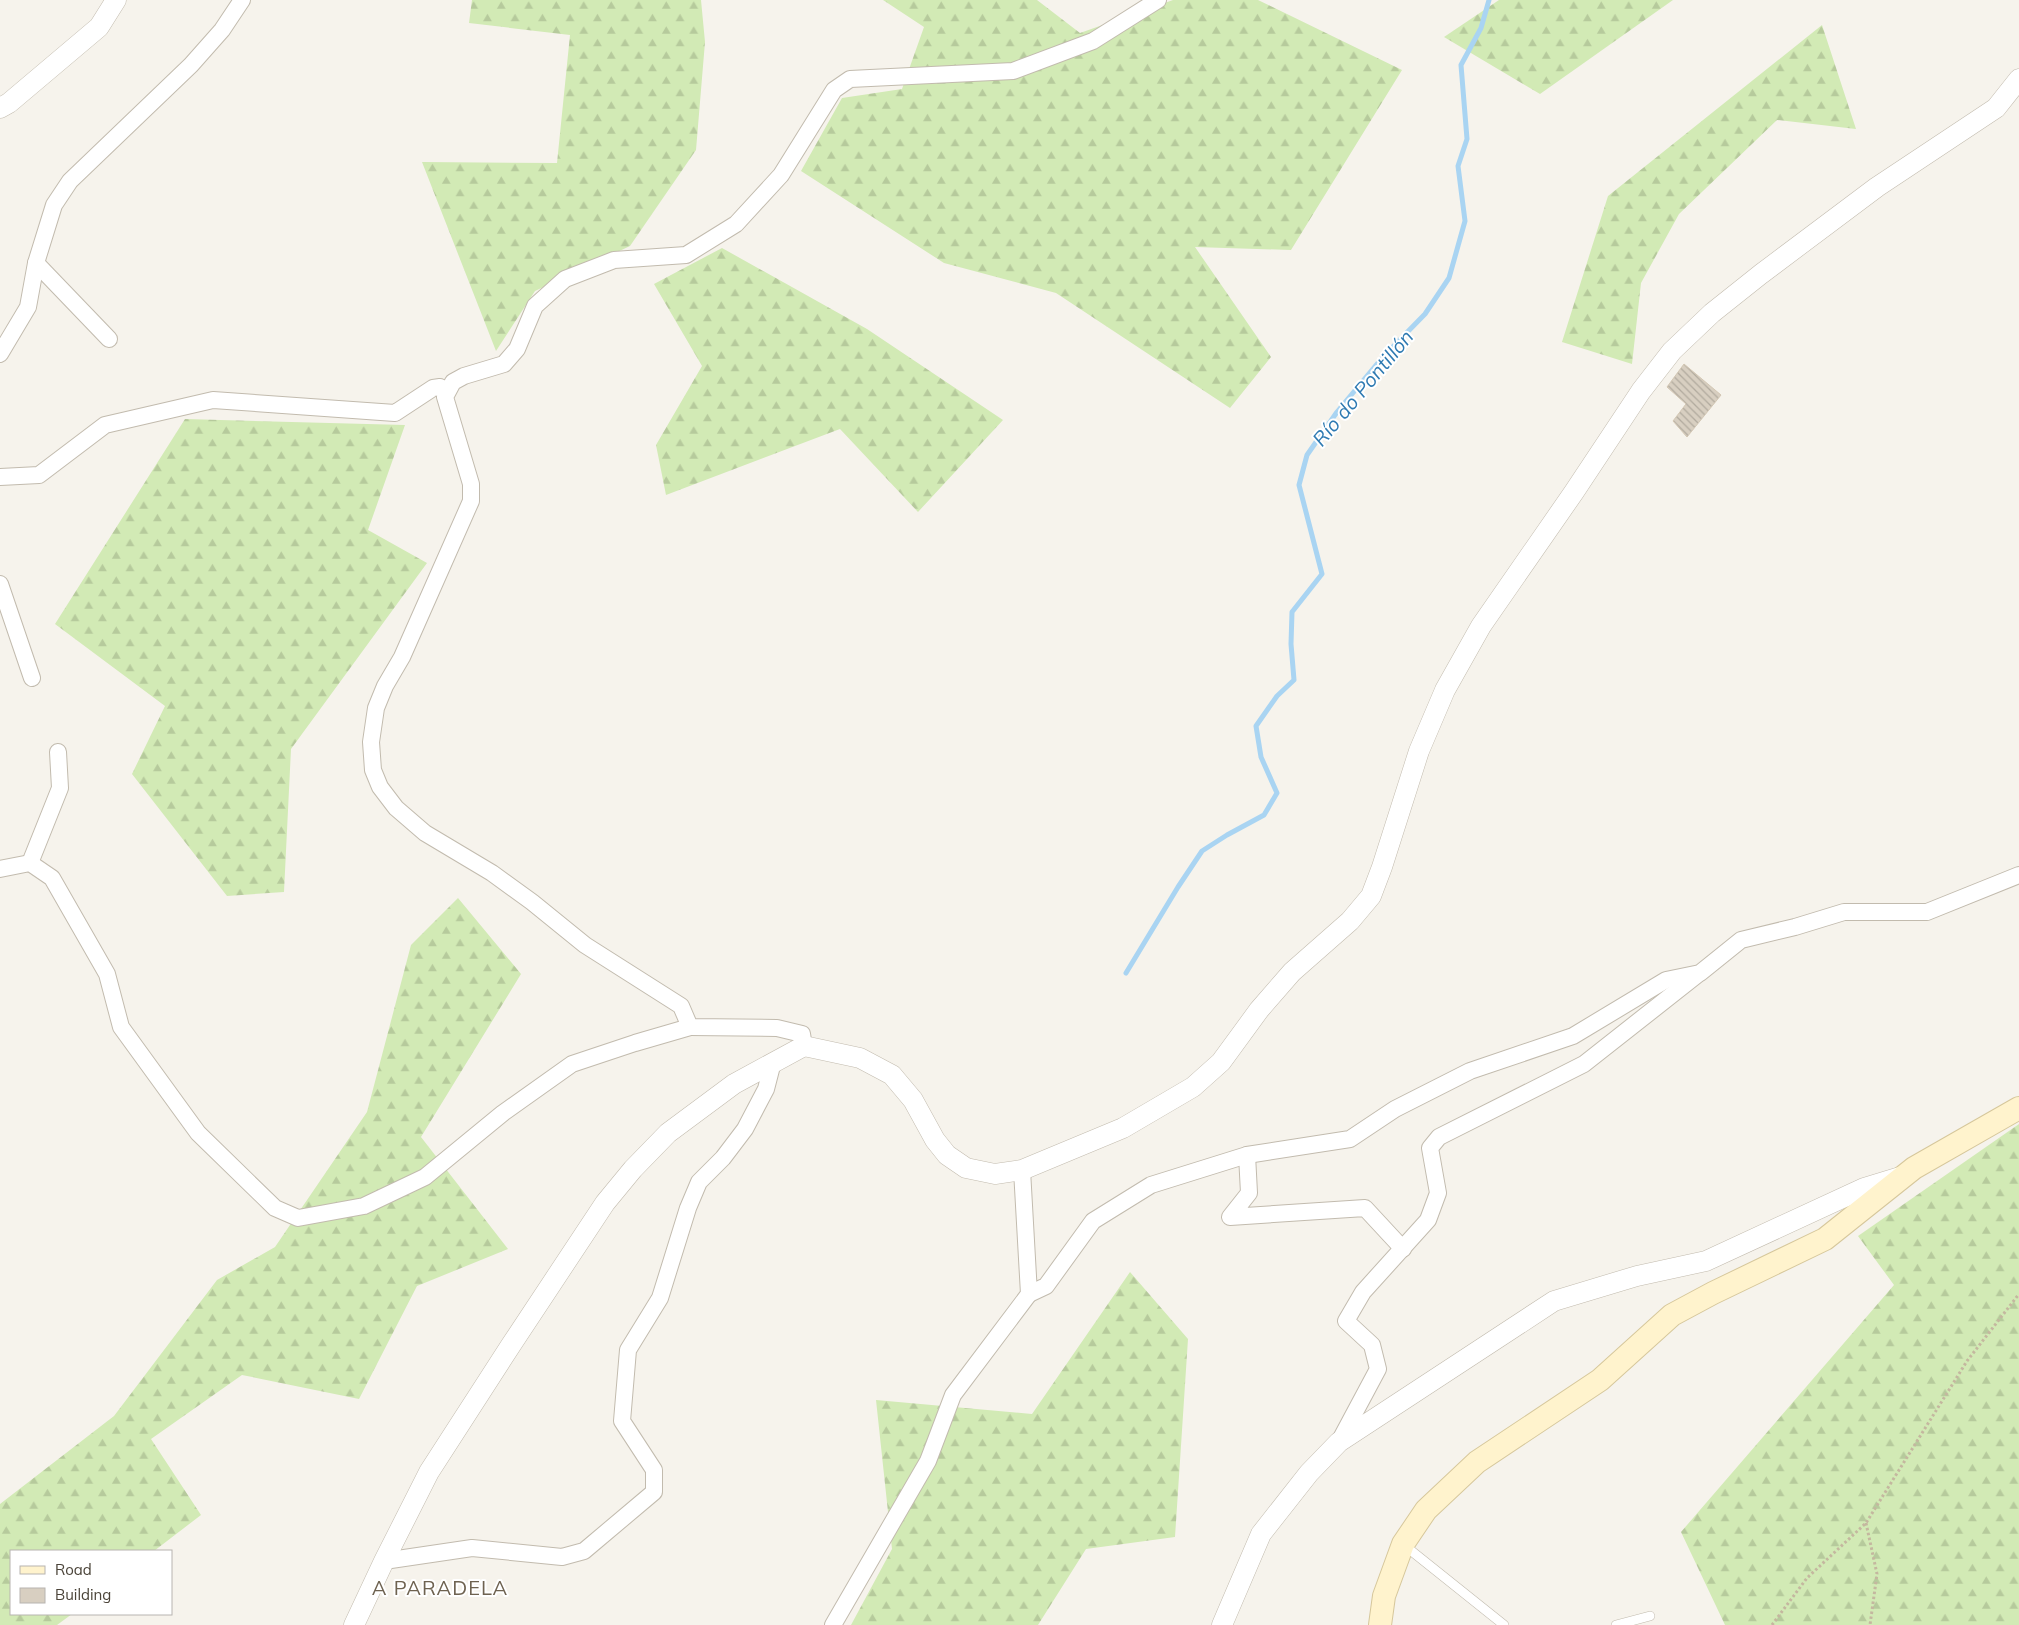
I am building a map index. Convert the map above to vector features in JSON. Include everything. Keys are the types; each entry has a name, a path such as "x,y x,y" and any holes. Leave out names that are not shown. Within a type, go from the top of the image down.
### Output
{"main road":[{"path":"1380,1625 1384,1596 1403,1544 1426,1510 1477,1462 1600,1380 1672,1315 1825,1239 1914,1168 2019,1108"}],"street":[{"path":"0,108 9,103 99,27 116,0"},
{"path":"0,354 28,307 36,263 54,205 70,181 191,65 222,30 242,0"},
{"path":"690,1027 681,1006 585,945 532,902 492,873 425,833 396,808 380,787 373,770 371,742 376,708 385,686 402,657 471,502 471,484 448,412 445,397 447,391 453,382 464,376 504,364 517,349 534,306 565,278 614,260 686,255 736,224 781,175 834,90 850,79 1013,71 1093,41 1158,0"},
{"path":"354,1625 384,1561 430,1472 605,1203 633,1169 668,1133 734,1084 804,1046 860,1058 892,1075 913,1100 935,1140 947,1155 966,1168 995,1174 1022,1170 1123,1128 1194,1087 1221,1062 1259,1010 1292,972 1350,921 1371,896 1419,751 1445,690 1480,626 1641,392 1672,351 1719,307 1877,187 1996,108 2019,79"},
{"path":"36,263 109,339"},
{"path":"0,477 39,475 105,425 214,400 395,413 433,388 440,387 447,391"},
{"path":"0,584 32,678"},
{"path":"30,863 60,788 58,752"},
{"path":"0,869 30,863 52,878 107,974 122,1027 198,1133 275,1208 298,1218 364,1206 425,1178 503,1113 572,1064 634,1042 690,1027 777,1028 802,1034 804,1046"},
{"path":"1339,1442 1378,1368 1372,1345 1346,1321 1363,1292 1428,1220 1438,1193 1430,1148 1439,1137 1584,1064 1741,940 1795,927 1844,912 1927,912 2019,875"},
{"path":"833,1625 928,1461 953,1395 1029,1294 1046,1286 1093,1221 1151,1185 1247,1156 1350,1139 1395,1109 1470,1072 1572,1036 1666,980 1700,973"},
{"path":"384,1561 472,1548 562,1558 584,1550 654,1492 654,1470 622,1421 628,1350 660,1298 688,1208 699,1182 723,1158 744,1129 766,1089 773,1062"},
{"path":"1247,1156 1249,1193 1230,1217 1365,1208 1403,1249"},
{"path":"1022,1170 1029,1294"},
{"path":"1222,1625 1261,1534 1310,1473 1339,1442 1554,1301 1637,1276 1706,1261 1864,1188 1904,1176"}],"lane":[{"path":"1403,1544 1504,1625"},
{"path":"1616,1625 1650,1616"}],"path":[{"path":"1772,1625 1807,1578 1866,1523 1967,1361 2019,1294"},
{"path":"1866,1523 1877,1574 1870,1625"}],"green space":[{"path":"472,0 701,0 705,42 696,150 630,246 535,291 496,351 422,162 557,163 570,35 469,23"},
{"path":"883,0 1037,0 1080,33 1173,0 1258,0 1402,70 1291,250 1195,247 1271,357 1230,408 1056,293 944,263 801,171 842,98 902,89 924,27"},
{"path":"1499,0 1673,0 1540,94 1444,37"},
{"path":"1822,25 1856,129 1777,120 1679,214 1641,283 1632,364 1562,342 1608,196"},
{"path":"722,248 867,329 1003,420 918,512 840,429 666,495 656,445 702,366 654,284"},
{"path":"185,419 405,425 368,530 427,563 291,749 284,892 227,896 132,774 165,706 55,624"},
{"path":"458,898 521,974 421,1137 508,1249 417,1286 359,1399 242,1375 151,1439 201,1515 155,1550 10,1550 10,1615 71,1615 57,1625 0,1625 0,1504 114,1416 217,1280 275,1247 367,1112 411,945"},
{"path":"2019,1124 2019,1625 1725,1625 1681,1532 1894,1285 1858,1236"},
{"path":"1130,1272 1188,1339 1175,1537 1086,1549 1038,1625 851,1625 892,1549 876,1400 1032,1414"}],"building":[{"path":"1684,364 1721,395 1687,437 1673,421 1686,404 1667,387"}],"waterway":[{"name":"Río do Pontillón","path":"1126,973 1202,851 1264,815 1277,793 1261,757 1256,726 1277,696 1294,680 1291,644 1292,612 1322,574 1299,485 1307,455 1337,412 1382,358 1425,314 1449,278 1465,221 1458,166 1467,139 1461,65 1481,28 1489,0"}],"district":[{"name":"A PARADELA","path":"440,1588"}]}
